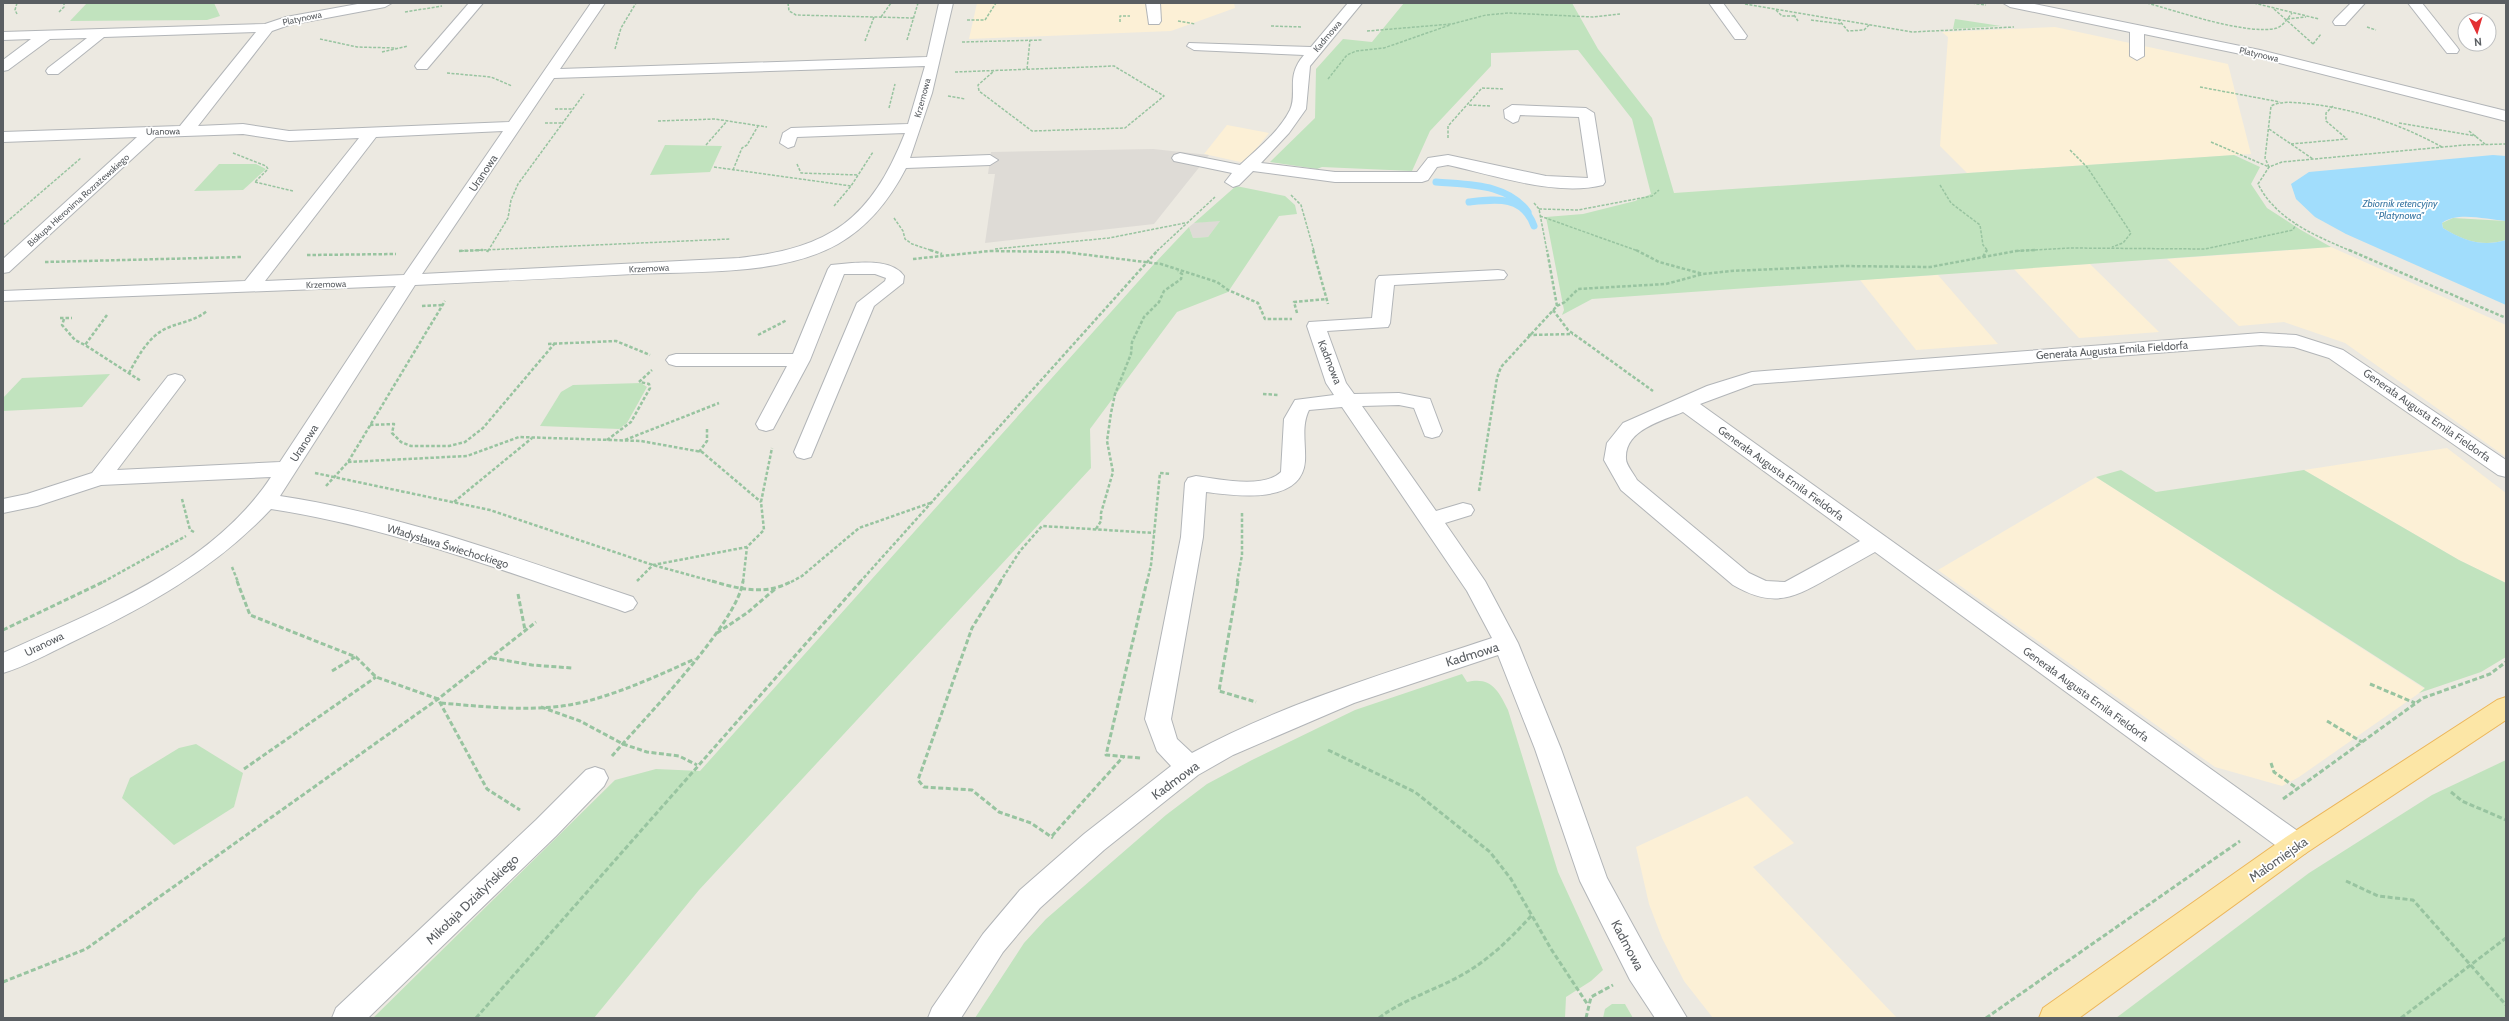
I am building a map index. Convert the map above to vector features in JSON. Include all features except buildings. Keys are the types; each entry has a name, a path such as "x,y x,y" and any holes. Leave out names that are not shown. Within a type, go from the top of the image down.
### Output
{"main road":[{"name":"Małomiejska","path":"2054,1018 2296,845 2506,707"}],"street":[{"name":"Platynowa","path":"267,28 286,21 385,3"},
{"path":"422,66 476,3"},
{"name":"Uranowa","path":"3,664 155,589 225,542 245,525 266,501 410,280 598,3"},
{"name":"Krzemowa","path":"3,296 410,280 757,260 798,253 823,244 851,228 884,196 901,163 914,128 946,3"},
{"path":"1153,3 1154,21"},
{"name":"Kadmowa","path":"1233,182 1284,130 1298,109 1300,79 1303,65 1355,3"},
{"path":"1716,3 1740,36"},
{"name":"Platynowa","path":"2010,3 2260,54 2506,116"},
{"path":"2340,22 2358,3"},
{"path":"2414,3 2452,50"},
{"path":"3,36 267,28"},
{"path":"184,131 267,28"},
{"path":"2137,28 2137,56"},
{"path":"53,71 100,33"},
{"path":"3,67 46,35"},
{"path":"1194,46 1314,51"},
{"name":"Krzemowa","path":"550,74 932,60"},
{"path":"1180,158 1248,168 1335,177 1422,177 1428,164 1437,160 1448,160 1547,180 1587,184 1597,182 1586,113 1512,110 1514,118"},
{"name":"Uranowa","path":"3,138 154,131 243,129 289,136 515,126"},
{"path":"788,143 791,133 914,128"},
{"name":"Biskupa Hieronima Rozrażewskiego","path":"6,266 154,131"},
{"path":"251,286 372,132"},
{"path":"901,163 990,160"},
{"path":"823,244 837,269"},
{"path":"804,452 866,303 894,283 895,276 889,272 874,268 837,269"},
{"path":"766,424 800,360 837,269"},
{"name":"Kadmowa","path":"1498,274 1386,280 1381,323 1307,323 1336,383 1477,587 1506,644 1548,749 1594,881 1641,970 1672,1018"},
{"name":"Generała Augusta Emila Fieldorfa","path":"1876,542 1791,589 1778,592 1755,588 1741,579 1630,485 1615,460 1617,443 1630,428 1686,404 1714,390 1752,378 1808,372 2261,340 2296,341 2336,354 2506,470"},
{"path":"676,360 800,360"},
{"path":"100,478 175,380"},
{"path":"1189,767 1166,744 1158,719 1192,537 1196,483 1243,489 1273,485 1287,479 1294,468 1294,416 1302,404 1328,401 1350,402 1399,399 1423,403 1432,431"},
{"name":"Generała Augusta Emila Fieldorfa","path":"1686,404 2296,845"},
{"path":"3,506 29,501 100,478 287,469"},
{"name":"Władysława Świechockiego","path":"266,501 302,506 349,516 429,538 625,603"},
{"path":"1430,520 1463,510"},
{"name":"Kadmowa","path":"943,1018 993,943 1030,899 1094,842 1189,767 1224,748 1346,696 1506,644"},
{"name":"Mikołaja Działyńskiego","path":"347,1018 546,828 594,778"}],"path":[{"path":"485,255 508,218 511,200 518,184 610,60 621,28 636,3"},
{"path":"788,3 789,11 796,16 880,18 913,18 918,3"},
{"path":"880,18 891,3"},
{"path":"966,20 985,20 996,3"},
{"path":"2147,3 2243,26 2269,29 2279,28 2292,13"},
{"path":"2255,3 2324,20"},
{"path":"1739,4 1912,32 2018,27"},
{"path":"2272,8 2313,44 2322,33"},
{"path":"1776,9 1782,16 1794,16"},
{"path":"1791,12 1798,21"},
{"path":"1299,96 1320,86 1347,55 1356,51 1384,48 1432,33 1452,24 1486,15 1509,13 1593,17 1620,14"},
{"path":"1120,22 1120,16 1134,16"},
{"path":"2286,19 2310,17"},
{"path":"1838,19 1848,31 1864,30 1869,25"},
{"path":"1811,20 1842,24"},
{"path":"1367,31 1452,24"},
{"path":"315,38 357,47 396,48"},
{"path":"1027,69 1030,40"},
{"path":"961,42 1043,40"},
{"path":"422,66 433,67 438,72 491,77 512,87"},
{"path":"953,72 1114,66 1164,96 1125,128 1032,131 979,91 978,85 994,71"},
{"path":"889,109 896,80"},
{"path":"2200,87 2282,103 2333,106 2359,111 2396,123 2476,136"},
{"path":"1448,160 1448,126 1482,88 1510,89"},
{"path":"945,96 966,99"},
{"path":"2269,167 2265,158 2271,106 2282,103"},
{"path":"1468,105 1474,105"},
{"path":"2291,144 2347,139 2346,136 2326,120 2326,113 2333,106"},
{"path":"706,145 727,121"},
{"path":"2396,123 2442,147"},
{"path":"733,170 742,148 747,145 758,126"},
{"path":"2269,129 2313,159"},
{"path":"3,225 110,133"},
{"path":"2211,142 2269,167"},
{"path":"788,143 801,174 858,175"},
{"path":"2506,144 2442,147 2282,162 2269,167 2258,184 2262,195 2296,224 2346,249 2506,318"},
{"path":"832,208 851,186 875,148"},
{"path":"229,150 266,166 268,169 255,182 320,198"},
{"path":"2070,150 2084,163 2131,233 2123,243 2109,248"},
{"path":"714,167 851,186"},
{"path":"476,1018 697,765 934,502 1146,262 1185,223 1233,182"},
{"path":"1940,185 1951,203 1980,225 1983,245 1988,251 1981,258"},
{"path":"1557,306 1539,209 1578,210 1652,196 1659,190"},
{"path":"1288,193 1297,199 1301,206 1324,290"},
{"path":"1540,216 1631,247 1659,262 1704,274"},
{"path":"893,217 898,221 905,240 912,244 945,254"},
{"path":"874,268 945,254 990,251 1109,238 1185,223"},
{"path":"1463,510 1472,506 1479,495 1480,476 1497,378 1501,367 1528,335 1557,306 1565,302 1578,289 1666,284 1704,274 1843,266 1925,267 2016,251 2109,248 2205,249 2231,242 2257,239 2293,230 2296,224"},
{"path":"488,250 731,238"},
{"path":"990,251 1064,252 1161,264 1217,282 1228,290 1237,292 1258,303 1265,319 1307,323"},
{"path":"6,266 365,253 381,255"},
{"path":"1096,529 1101,521 1101,513 1114,472 1107,442 1115,394 1131,354 1132,342 1144,317 1159,302 1164,291 1181,279 1182,274 1176,269"},
{"path":"302,506 336,477 348,462 442,305"},
{"path":"129,373 138,358 161,332 196,319 209,310"},
{"path":"1553,310 1564,326 1573,334 1664,398 1686,404"},
{"path":"86,345 108,313"},
{"path":"64,319 62,325 75,342 86,345 142,381 175,380"},
{"path":"1528,335 1548,333 1573,334"},
{"path":"548,344 616,341 663,361 676,360"},
{"path":"370,425 394,424 392,432 402,442 410,446 449,446 465,442 483,428 525,376 555,343"},
{"path":"606,440 611,434 626,427 634,418 650,388 649,384 640,382"},
{"path":"622,441 719,403"},
{"path":"699,452 707,441 707,429"},
{"path":"348,462 467,456 519,437 641,441 699,452 761,502"},
{"path":"454,502 533,438"},
{"path":"653,565 747,547 764,530 761,502 772,445"},
{"path":"771,452 779,452"},
{"path":"287,469 336,477 490,510 653,565 742,590 781,588 802,576 859,528 934,502"},
{"path":"159,475 181,496 190,530 240,547 231,565 250,615 356,657 376,677 438,699 487,789 504,800"},
{"path":"1243,489 1242,555 1219,692 1261,704"},
{"path":"1055,840 1052,836 1031,823 999,812 972,790 924,787 918,780 972,628 1020,551 1042,526 1154,533 1151,565 1106,755 1143,758"},
{"path":"594,778 696,659 731,613 742,590 747,547"},
{"path":"716,634 747,613 776,589"},
{"path":"3,982 86,949 438,699 536,622"},
{"path":"332,671 356,657"},
{"path":"492,657 516,664 552,668 572,668"},
{"path":"441,703 541,707 567,705 618,691 696,659"},
{"path":"244,769 376,677"},
{"path":"2370,684 2394,696 2415,703"},
{"path":"541,707 580,721 623,744 647,752 680,756 697,765"},
{"path":"2328,722 2335,724 2362,742"},
{"path":"1328,750 1416,792 1490,852 1511,879 1588,1005"},
{"path":"1052,836 1124,756"},
{"path":"2271,763 2274,772 2298,788"},
{"path":"2451,792 2462,801 2506,820"},
{"path":"2346,881 2378,896 2413,900 2472,965 2490,990 2506,1005"},
{"path":"1379,1018 1396,1004 1460,976 1502,948 1532,915"},
{"path":"2401,1018 2506,938"},
{"path":"1586,1018 1591,997 1641,970"}],"shaded area":[{"path":"977,3 1234,3 1235,8 1171,31 969,39"},
{"path":"2055,27 2228,64 2251,154 1967,173 1940,146 1948,37 1942,32"},
{"path":"1227,125 1269,133 1245,163 1204,154"},
{"path":"1153,149 1209,155 1154,224 985,243 995,174 988,174 991,152"},
{"path":"1221,220 1208,237 1193,238 1189,227 1194,223"},
{"path":"2331,247 2506,325 2506,457 2345,343 2284,322 2239,326 2167,259"},
{"path":"2090,264 2159,332 2079,338 2014,269"},
{"path":"1938,275 1998,344 1916,350 1860,280"},
{"path":"2447,448 2506,493 2506,583 2459,560 2304,470"},
{"path":"2096,477 2425,689 2299,777 2282,786 2215,767 1938,570"},
{"path":"1747,796 1794,843 1753,867 1897,1018 1713,1018 1684,981 1662,938 1649,904 1636,847"}],"green space":[{"path":"87,3 214,3 220,16 207,20 70,21"},
{"path":"1404,3 1572,3 1598,49 1652,118 1674,193 2234,155 2260,167 2251,184 2267,208 2331,247 1592,299 1562,315 1564,310 1546,217 1583,214 1635,201 1651,194 1632,119 1578,50 1491,53 1491,66 1430,131 1412,171 1322,167 1317,169 1270,162 1315,118 1316,69 1343,39 1372,42"},
{"path":"1955,19 2001,26 1953,29"},
{"path":"665,145 722,146 710,172 650,175"},
{"path":"219,164 256,164 266,169 243,190 194,191"},
{"path":"1236,186 1285,196 1295,205 1297,214 1279,216 1228,292 1177,312 1090,429 1091,468 699,890 594,1018 373,1018 615,780 656,769 700,771 1154,264 1189,227 1193,238 1208,237 1220,221 1194,223"},
{"path":"2453,218 2506,221 2506,240 2481,243 2473,242 2458,236 2443,228 2442,223"},
{"path":"110,374 82,407 3,411 3,398 22,378"},
{"path":"641,383 647,387 627,423 619,429 540,426 561,392 573,385"},
{"path":"2121,470 2156,492 2304,470 2459,560 2506,583 2506,657 2481,672 2419,693 2425,688 2096,477"},
{"path":"1462,674 1467,682 1482,681 1488,683 1497,691 1508,710 1558,872 1603,970 1591,981 1566,997 1565,1018 975,1018 1024,943 1046,919 1166,815 1207,784 1252,760 1355,710"},
{"path":"196,744 243,773 234,807 174,845 122,798 130,778 179,748"},
{"path":"2506,760 2506,1018 2116,1018 2309,873 2432,795"},
{"path":"1612,1004 1625,1004 1633,1018 1603,1018 1605,1009"}],"water":[{"name":"Zbiornik retencyjny \"Platynowa\"","path":"2493,155 2506,156 2506,221 2473,217 2456,217 2442,223 2443,228 2474,242 2489,243 2506,240 2506,305 2346,234 2315,217 2296,199 2291,184 2309,172"}],"waterway":[{"path":"1436,182 1486,187 1509,196 1528,212"},
{"path":"1469,202 1489,200 1508,201 1523,209 1529,216 1534,226"}]}
